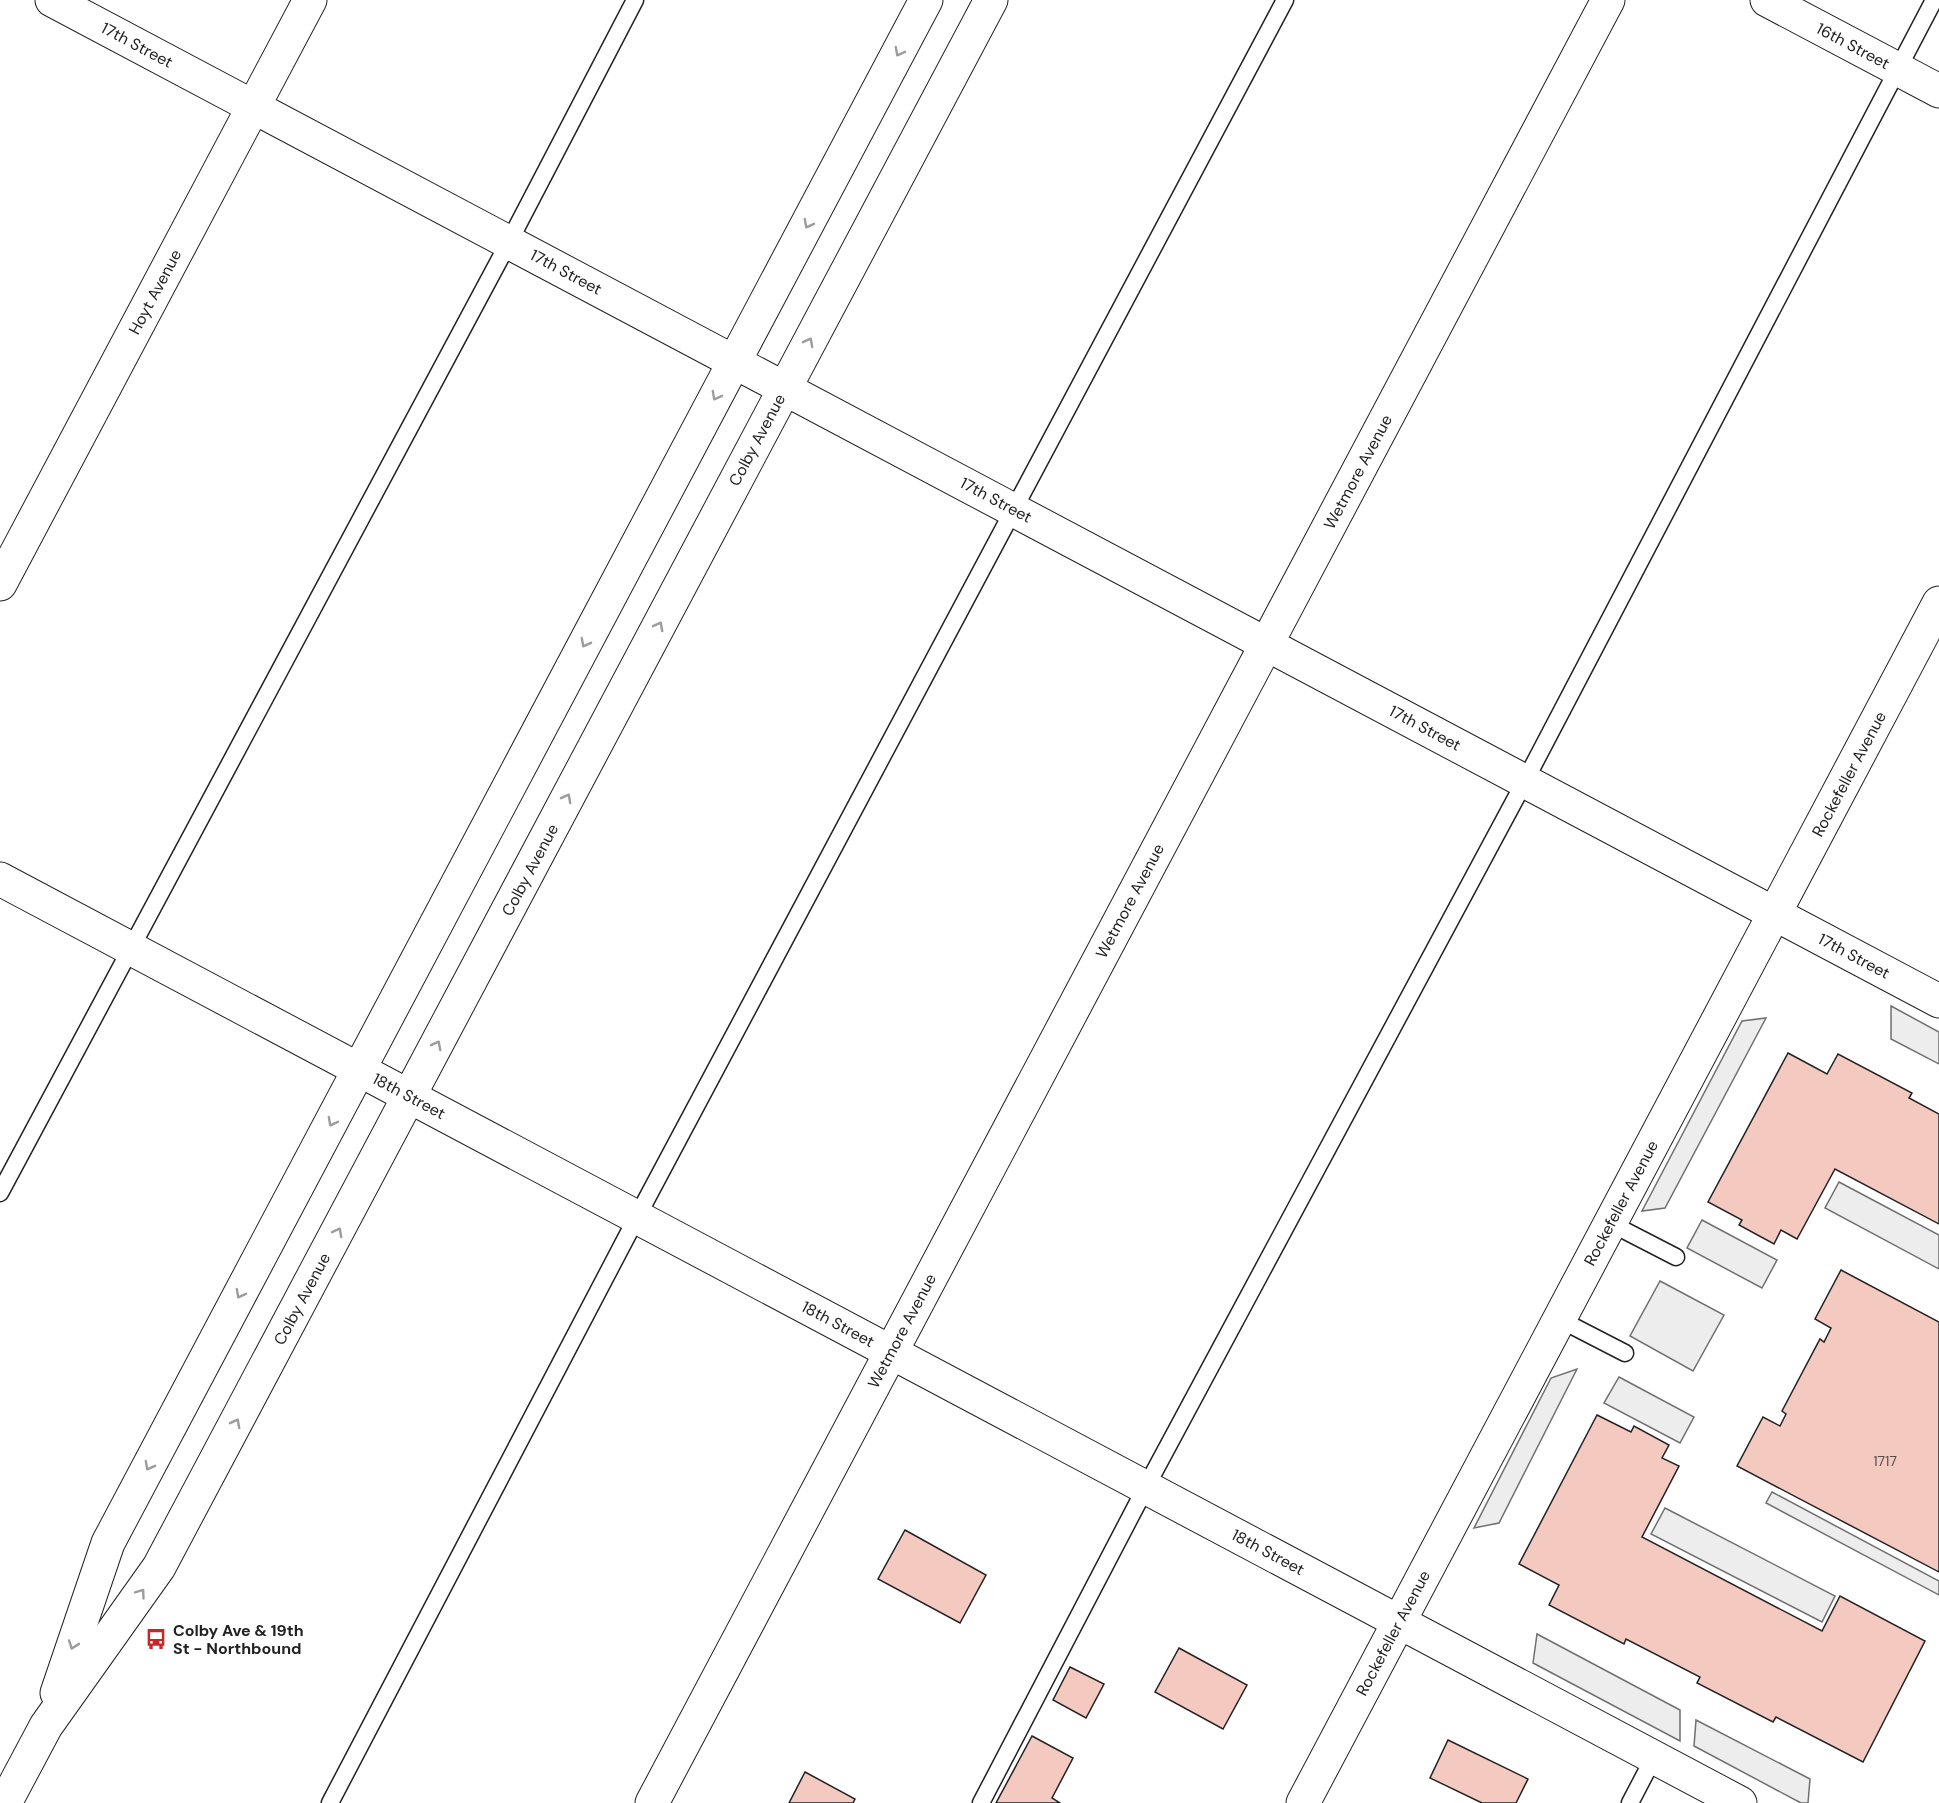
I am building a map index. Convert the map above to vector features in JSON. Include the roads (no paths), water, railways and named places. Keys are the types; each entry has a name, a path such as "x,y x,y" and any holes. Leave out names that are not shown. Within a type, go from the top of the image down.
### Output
{"street":[{"name":"17th Street","path":"52,0 1939,1000"},
{"name":"Hoyt Avenue","path":"0,584 310,0"},
{"name":"Colby Avenue","path":"46,1726 108,1544 926,0"},
{"name":"Colby Avenue","path":"9,1798 46,1726 159,1568 991,0"},
{"name":"Wetmore Avenue","path":"652,1803 1608,0"},
{"name":"16th Street","path":"1767,0 1939,91"},
{"name":"Rockefeller Avenue","path":"1303,1803 1939,603"},
{"name":"18th Street","path":"0,879 1740,1803"}],"lane":[{"path":"0,1193 509,242 635,0"},
{"path":"330,1803 637,1217 1285,0"},
{"path":"981,1803 1146,1488 1525,781 1934,0"},
{"path":"1611,1223 1676,1257"},
{"path":"1559,1319 1625,1353"},
{"path":"1630,1803 1654,1757"}],"place":[{"name":"Colby Ave & 19th St - Northbound","path":"156,1639"}]}
